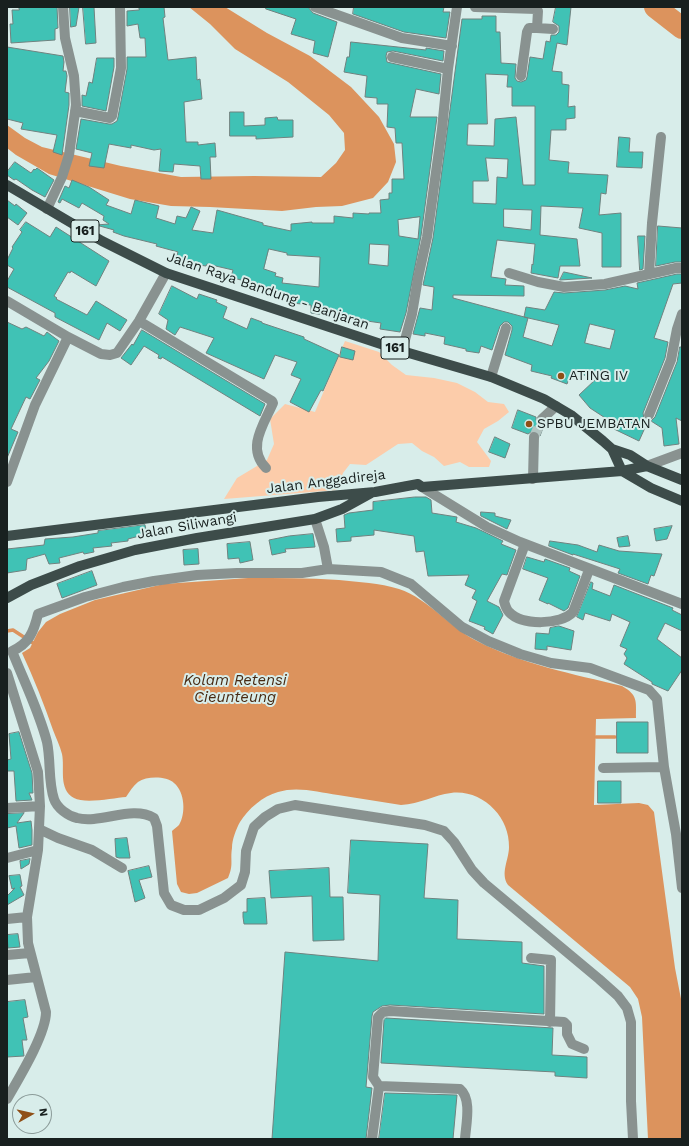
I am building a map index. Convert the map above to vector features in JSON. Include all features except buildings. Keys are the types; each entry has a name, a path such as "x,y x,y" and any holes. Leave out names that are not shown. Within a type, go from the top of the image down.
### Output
{"main road":[{"name":"Jalan Raya Bandung - Banjaran","path":"7,185 102,241 166,273 402,351 491,377 544,399 593,432 612,449 630,456 647,466 682,480"},
{"name":"Jalan Raya Bandung - Banjaran","path":"612,449 622,471"},
{"name":"Jalan Anggadireja","path":"7,536 318,497 375,492 418,484 422,487 533,479 622,471 647,466"},
{"path":"622,471 651,488 682,501"},
{"name":"Jalan Siliwangi","path":"7,598 31,585 80,566 135,550 197,538 316,519 342,509 375,492"}],"street":[{"path":"47,209 62,177 69,155 75,111 76,98 74,76 65,38 63,7"},
{"path":"75,111 110,118 112,116 121,68 120,7"},
{"path":"315,7 402,38 452,46"},
{"path":"402,351 412,314 427,237 442,129 448,69 458,7"},
{"path":"475,7 536,9 539,13 537,28"},
{"path":"522,76 527,32 529,28 553,29"},
{"path":"392,57 448,69"},
{"path":"648,274 661,137"},
{"path":"509,273 538,282 564,287 605,284 676,268 682,268"},
{"path":"7,301 68,337 101,354 110,355 117,353 139,321 166,273"},
{"path":"649,415 671,360 677,329 682,314"},
{"path":"139,321 272,401 273,403 257,439 257,453 260,462 266,468"},
{"path":"491,377 506,328"},
{"path":"7,482 35,405 68,337"},
{"path":"542,419 556,406"},
{"path":"533,479 534,437"},
{"path":"647,466 682,453"},
{"path":"422,487 487,527 590,570 682,604"},
{"path":"316,519 324,547 328,569"},
{"path":"525,544 504,601 509,613 520,618 536,622 559,620 570,616 590,570"},
{"path":"633,1139 631,1101 631,1022 626,1008 618,996 599,979 484,883 472,870 454,842 444,831 425,825 321,808 295,805 278,809 265,817 254,827 246,851 245,872 242,885 224,898 199,910 184,910 171,905 164,893 157,826 154,818 147,814 136,813 91,819 76,818 63,811 54,801 47,742 38,714 12,651 20,648 27,642 34,631 38,614 85,598 154,580 197,575 237,573 302,574 328,569 381,572 411,584 462,627 488,641 520,654 551,663 590,668 649,690 657,700 664,767 676,834 682,888"},
{"path":"7,674 38,772 40,806 38,850 27,917 30,953 46,1012 44,1028 24,1070 7,1099"},
{"path":"602,768 664,767"},
{"path":"7,808 40,806"},
{"path":"39,829 58,838 92,850 122,868"},
{"path":"7,858 38,850"},
{"path":"7,920 27,917"},
{"path":"7,955 30,953"},
{"path":"531,958 551,960 550,1022"},
{"path":"7,980 36,977"},
{"path":"372,1139 379,1086 373,1077 378,1017 383,1012 390,1011 566,1023 568,1025 567,1034 572,1044 584,1049"},
{"path":"379,1086 460,1089 466,1096 467,1110 465,1139"}],"shaded area":[{"path":"345,341 379,352 392,365 406,375 434,378 457,383 475,392 488,402 504,404 509,412 498,421 484,429 477,442 491,461 489,467 469,467 460,462 444,466 434,457 422,451 412,443 398,444 366,465 350,464 343,473 337,490 224,499 237,478 267,460 274,444 270,419 285,404 315,412"}],"water":[{"path":"189,7 225,7 267,33 310,56 351,87 379,117 394,144 396,162 388,182 373,198 342,206 282,211 171,206 130,199 49,174 16,155 7,148 7,125 25,138 42,147 121,166 181,177 321,177 336,163 345,150 344,133 329,115 288,82 235,49 210,24"},
{"name":"Kolam Retensi Cieunteung","path":"248,578 304,578 339,580 376,584 399,589 420,599 467,635 494,649 548,668 622,686 631,692 636,703 636,718 596,719 594,805 639,803 648,805 654,812 675,968 682,1004 682,1139 648,1139 642,1017 638,999 630,987 508,885 505,871 509,847 505,825 492,807 483,800 462,793 451,793 401,805 308,790 285,790 278,792 256,804 247,812 240,822 233,842 231,866 228,878 197,893 189,894 181,892 177,884 172,831 179,825 183,815 183,803 178,787 174,783 161,778 146,779 138,782 126,797 92,801 79,800 69,794 64,784 63,760 60,748 39,692 22,653 30,648 38,632 46,622 60,614 95,600 164,584"}],"waterway":[{"path":"655,7 682,28"},
{"path":"7,631 13,630 33,643"},
{"path":"596,737 615,737"}],"tunnel":[{"path":"534,437 542,419"}],"place":[{"name":"ATING IV","path":"561,376"},
{"name":"SPBU JEMBATAN","path":"529,424"}]}
